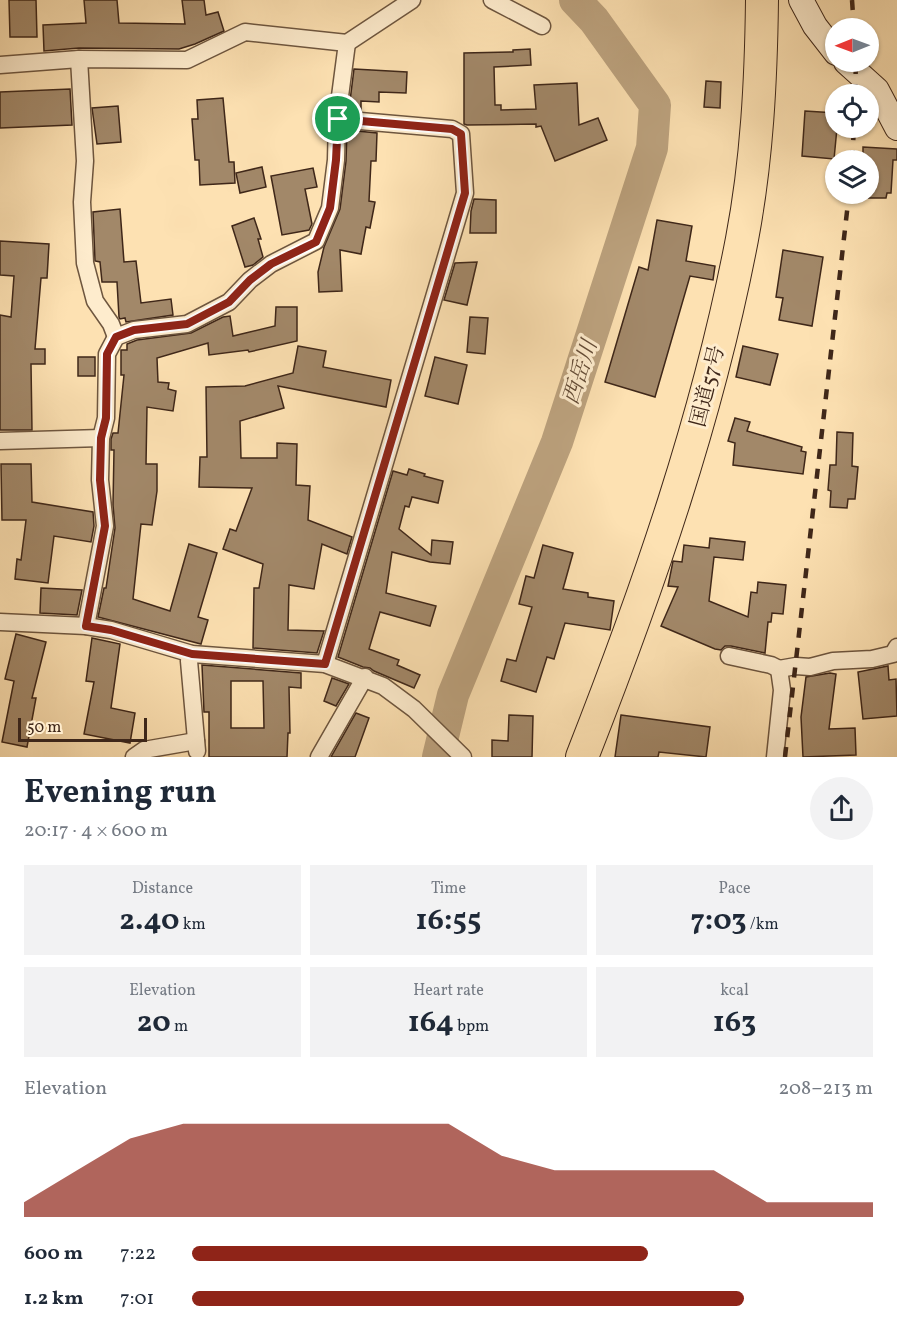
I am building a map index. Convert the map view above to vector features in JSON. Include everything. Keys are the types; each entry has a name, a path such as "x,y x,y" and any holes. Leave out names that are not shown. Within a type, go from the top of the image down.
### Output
{"highway":[{"name":"国道57号","path":"582,757 658,552 701,416 742,238 759,99 762,0"}],"street":[{"path":"0,65 80,60 187,60 245,32 347,43 412,0"},
{"path":"492,0 542,26"},
{"path":"801,0 814,26 825,39"},
{"path":"86,626 105,526 100,480 101,438 106,418 107,354 116,337 134,330 187,324 229,302 250,280 271,264 316,242 330,208 347,43"},
{"path":"80,60 85,160 82,202 85,263 95,301 111,324 116,337"},
{"path":"857,72 877,90 897,129"},
{"path":"325,664 465,193 461,134 452,129 338,119"},
{"path":"0,441 101,438"},
{"path":"0,622 86,626 111,630 192,654 325,664 365,677 383,686 414,709 459,753"},
{"path":"729,656 771,665 779,669 796,666 810,667 833,661 872,659 893,654 897,647"},
{"path":"134,757 144,750 196,746 189,661 192,654"},
{"path":"775,757 782,690 779,669"},
{"path":"319,757 365,677"}],"building":[{"path":"9,0 36,0 37,37 10,37"},
{"path":"84,0 117,0 119,23 185,24 182,0 204,0 206,15 218,12 224,31 179,49 79,48 44,51 43,25 86,23"},
{"path":"530,49 531,65 494,67 495,105 501,105 501,110 536,109 534,85 577,83 579,125 598,118 607,140 555,161 541,126 536,127 536,124 464,124 464,53 513,52 513,50"},
{"path":"354,69 407,72 406,93 379,92 379,102 361,101 361,111 349,109"},
{"path":"706,81 721,82 720,108 704,107"},
{"path":"70,89 72,125 0,128 0,92"},
{"path":"223,98 229,162 234,162 235,183 200,185 199,160 195,160 192,119 198,119 197,100"},
{"path":"118,106 121,142 97,144 92,108"},
{"path":"805,111 825,112 825,138 836,138 835,150 825,150 825,158 802,156"},
{"path":"347,130 377,133 376,161 371,161 369,201 375,202 370,228 366,227 361,254 340,250 342,291 319,292 318,272 324,247 340,209"},
{"path":"863,147 897,149 897,160 893,160 891,193 887,193 886,198 879,198 879,150 863,150"},
{"path":"262,167 266,187 240,193 236,173"},
{"path":"313,168 317,187 305,189 312,224 309,230 282,235 271,176"},
{"path":"474,199 496,200 496,233 470,233"},
{"path":"120,209 124,262 136,261 141,303 171,299 173,315 126,322 125,318 120,319 119,317 117,282 102,282 100,262 95,261 93,212"},
{"path":"254,218 261,239 258,239 263,257 253,265 245,267 232,226"},
{"path":"657,220 692,226 686,261 715,266 713,280 690,276 655,397 605,382 639,267 648,270"},
{"path":"0,241 49,244 47,278 41,278 35,349 45,349 45,364 31,364 32,430 0,430 0,315 11,317 14,276 0,275"},
{"path":"783,250 823,257 812,326 779,320 783,298 776,297"},
{"path":"477,262 467,305 444,300 455,263"},
{"path":"276,307 297,307 297,341 249,352 248,350 209,355 208,343 157,358 158,382 169,383 168,389 176,391 173,411 147,407 146,464 157,464 157,491 152,525 141,524 133,599 170,611 189,544 217,553 198,617 208,620 201,644 98,617 104,588 106,588 115,528 114,450 111,450 111,439 113,433 118,433 124,375 121,375 121,350 127,350 127,344 137,340 191,333 223,317 230,316 233,336 275,326"},
{"path":"470,317 488,318 485,354 467,352"},
{"path":"298,346 326,351 323,367 391,380 386,407 278,386 284,408 240,421 241,458 277,458 277,443 297,444 296,485 310,486 308,520 352,537 347,554 322,544 314,589 289,585 288,630 324,631 317,653 253,648 254,588 259,588 263,564 223,549 230,529 236,531 252,488 199,487 200,457 207,457 206,387 245,386 293,373"},
{"path":"743,346 778,354 770,385 736,377"},
{"path":"78,357 95,357 95,376 78,376"},
{"path":"435,357 467,365 458,404 425,396"},
{"path":"735,418 750,422 747,431 802,447 801,451 806,452 803,474 733,465 735,443 728,441"},
{"path":"837,432 853,433 852,466 858,467 855,499 848,499 847,508 830,507 831,491 828,490 830,465 836,465"},
{"path":"1,464 31,464 32,502 93,512 94,526 91,542 54,536 48,583 15,579 17,559 21,560 26,520 2,520"},
{"path":"409,469 443,481 438,503 412,497 409,507 405,506 399,529 431,555 432,540 453,542 450,564 430,562 392,552 386,593 436,606 430,626 380,612 369,649 399,660 397,665 420,675 414,688 370,668 338,657 393,471 407,475"},
{"path":"710,538 745,542 743,560 714,557 709,601 748,617 751,592 757,593 758,582 786,585 783,614 772,613 771,622 768,622 765,653 731,646 725,646 721,650 715,649 661,626 678,587 668,586 673,561 682,562 684,545 709,548"},
{"path":"543,545 573,553 563,589 588,593 588,597 614,601 610,630 565,623 554,659 547,657 536,692 501,681 507,659 516,661 532,607 519,604 526,576 534,578"},
{"path":"41,588 82,590 77,615 40,613"},
{"path":"16,634 46,642 32,698 36,698 27,747 2,742 14,681 5,679"},
{"path":"92,638 120,644 111,708 135,713 130,743 84,734 94,682 86,681"},
{"path":"202,665 301,673 301,688 289,687 290,733 288,733 287,757 209,757 209,712 204,712","holes":["231,681 263,681 264,728 231,728"]},
{"path":"888,666 889,680 896,679 897,716 863,719 858,672"},
{"path":"836,674 829,729 855,728 856,755 803,757 801,717 806,677"},
{"path":"332,678 349,684 336,706 324,701"},
{"path":"356,713 369,718 355,757 331,757"},
{"path":"509,715 533,716 532,757 492,757 492,740 508,741"},
{"path":"621,715 710,727 706,757 659,752 658,757 615,757"}],"waterway":[{"name":"西岳川","path":"438,757 453,695 557,442 652,148 655,105 594,20 575,0"}],"railway":[{"path":"852,0 853,18"},
{"path":"855,84 856,72"},
{"path":"853,138 853,150"},
{"path":"785,757 848,204"}],"route":[{"path":"338,119 452,129 461,134 465,193 325,664 192,654 111,630 86,626 105,526 100,480 101,438 106,418 107,354 116,337 134,330 187,324 229,302 250,280 271,264 316,242 330,208 338,119"}]}
